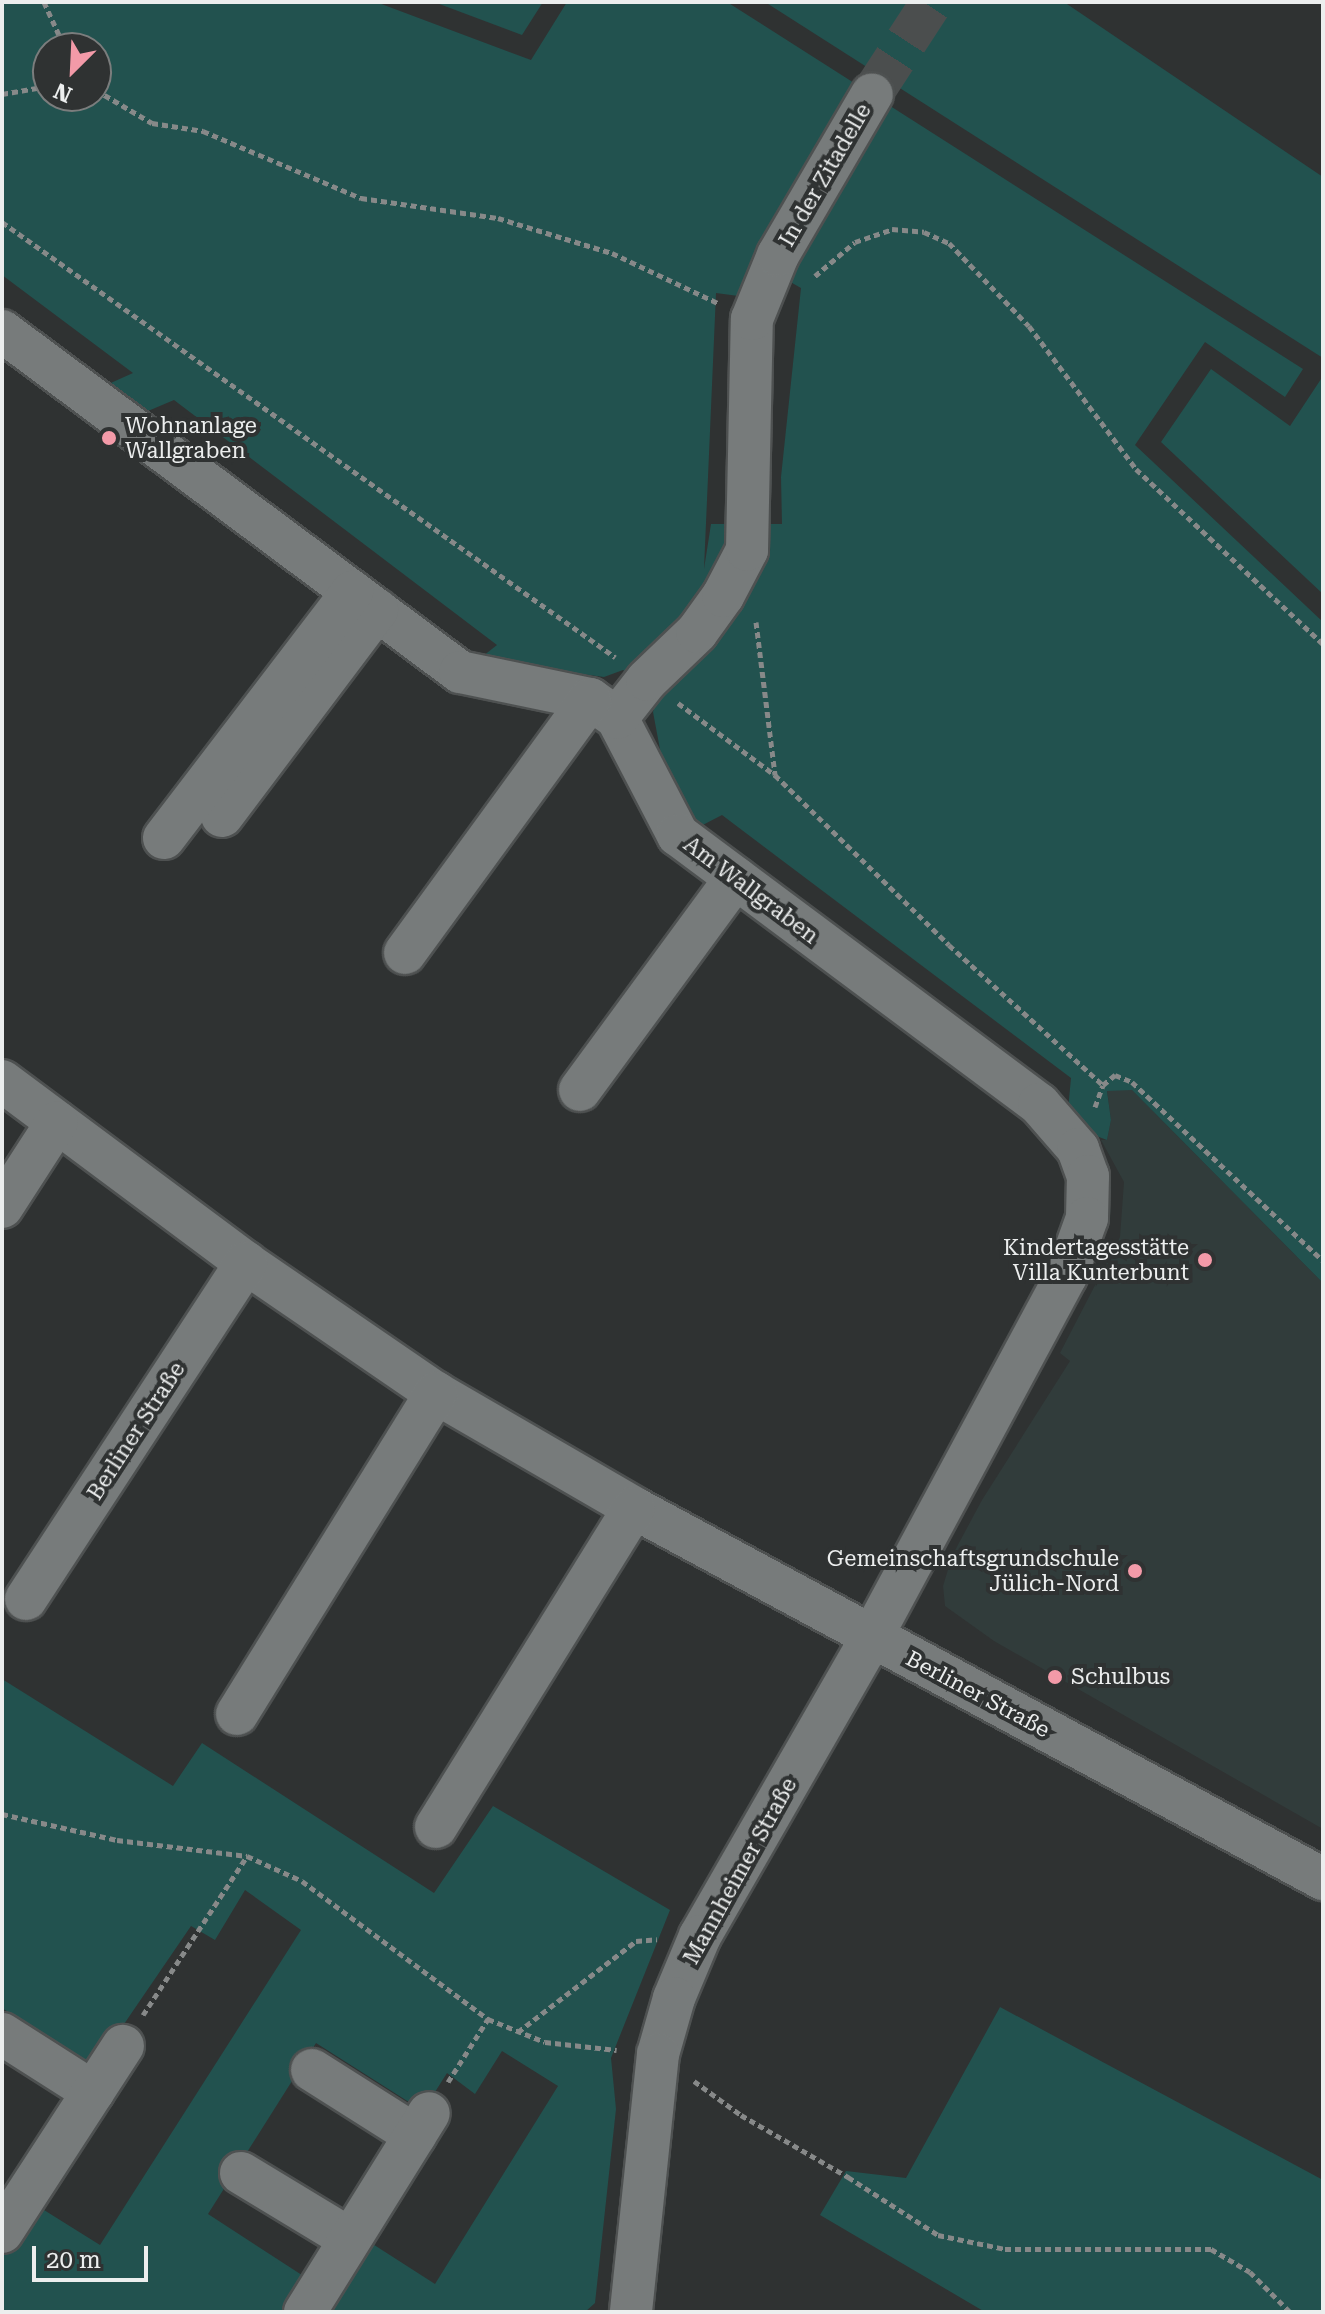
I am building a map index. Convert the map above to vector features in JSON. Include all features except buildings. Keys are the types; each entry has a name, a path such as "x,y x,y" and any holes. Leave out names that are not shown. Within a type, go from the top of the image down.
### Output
{"street":[{"name":"In der Zitadelle","path":"764,286 872,94"},
{"path":"405,953 604,709 647,680 697,632 723,596 747,550 764,286"},
{"path":"2,331 460,672 604,709"},
{"path":"222,816 364,601"},
{"path":"164,838 364,601"},
{"name":"Am Wallgraben","path":"604,709 678,835 1039,1104 1078,1149 1088,1176 1087,1218 1066,1276 872,1637"},
{"path":"580,1090 736,878"},
{"name":"Berliner Straße","path":"2,1081 246,1263 436,1393 634,1508 1323,1879"},
{"path":"2,1207 57,1122"},
{"name":"Berliner Straße","path":"26,1599 246,1263"},
{"path":"237,1714 436,1393"},
{"path":"436,1827 634,1508"},
{"name":"Mannheimer Straße","path":"631,2312 658,2054 674,1998 700,1936 872,1637"},
{"path":"2,2034 93,2092"},
{"path":"8,2209 123,2046"},
{"path":"305,2312 422,2124 312,2070"},
{"path":"241,2173 350,2239"}],"path":[{"path":"44,2 58,32"},
{"path":"2,94 32,89"},
{"path":"112,99 152,123 203,131 361,198 498,218 612,253 782,291 801,288 855,242 892,229 924,232 949,243 1029,326 1136,469 1323,644"},
{"path":"2,222 647,680 775,775 949,945 1103,1085 1115,1075 1132,1082 1323,1261"},
{"path":"755,610 775,775"},
{"path":"2,1814 117,1840 247,1856 302,1881 488,2019 545,2042 658,2054 741,2115 848,2177 938,2235 1005,2249 1211,2249 1250,2272 1290,2312"},
{"path":"123,2046 247,1856"},
{"path":"517,2032 636,1941 700,1936"},
{"path":"422,2124 488,2019"}],"shaded area":[{"path":"2,2 376,2 531,60 567,2 727,2 1303,369 1285,397 1205,342 1135,445 1323,622 1323,1283 1132,1090 1107,1091 1111,1120 1107,1140 1083,1131 1068,1110 1071,1078 722,815 695,829 665,776 653,712 658,694 623,670 604,677 478,660 497,645 174,400 141,414 104,386 133,373 2,275","holes":["785,279 801,288 781,477 782,524 711,524 704,569 716,293 746,297"]},
{"path":"434,2 543,2 522,35"},
{"path":"765,2 1064,2 1323,177 1323,358"},
{"path":"1211,369 1290,426 1323,376 1323,594 1161,442"},
{"name":"Gemeinschaftsgrundschule Jülich-Nord","path":"1107,1090 1132,1090 1323,1283 1323,1829 994,1641 945,1606 943,1586 952,1556 982,1500 1070,1361 1060,1353 1120,1237 1124,1182 1101,1140 1107,1140 1111,1120"},
{"path":"2,1679 173,1786 202,1743 434,1893 493,1806 670,1910 611,2058 616,2109 595,2303 585,2312 326,2312 368,2241 435,2284 558,2086 502,2051 475,2094 447,2073 423,2111 316,2043 208,2214 308,2279 285,2312 2,2311 2,2256 30,2214 44,2210 100,2245 301,1930 245,1890 215,1940 191,1926 94,2068 2,2008"},
{"path":"1000,2007 1323,2180 1323,2312 985,2312 820,2215 846,2171 906,2178"}],"tunnel":[{"path":"872,94 932,2"}],"place":[{"name":"Wohnanlage Wallgraben","path":"109,438"},
{"name":"Kindertagesstätte Villa Kunterbunt","path":"1205,1260"},
{"name":"Gemeinschaftsgrundschule Jülich-Nord","path":"1135,1571"},
{"name":"Schulbus","path":"1055,1677"}]}
